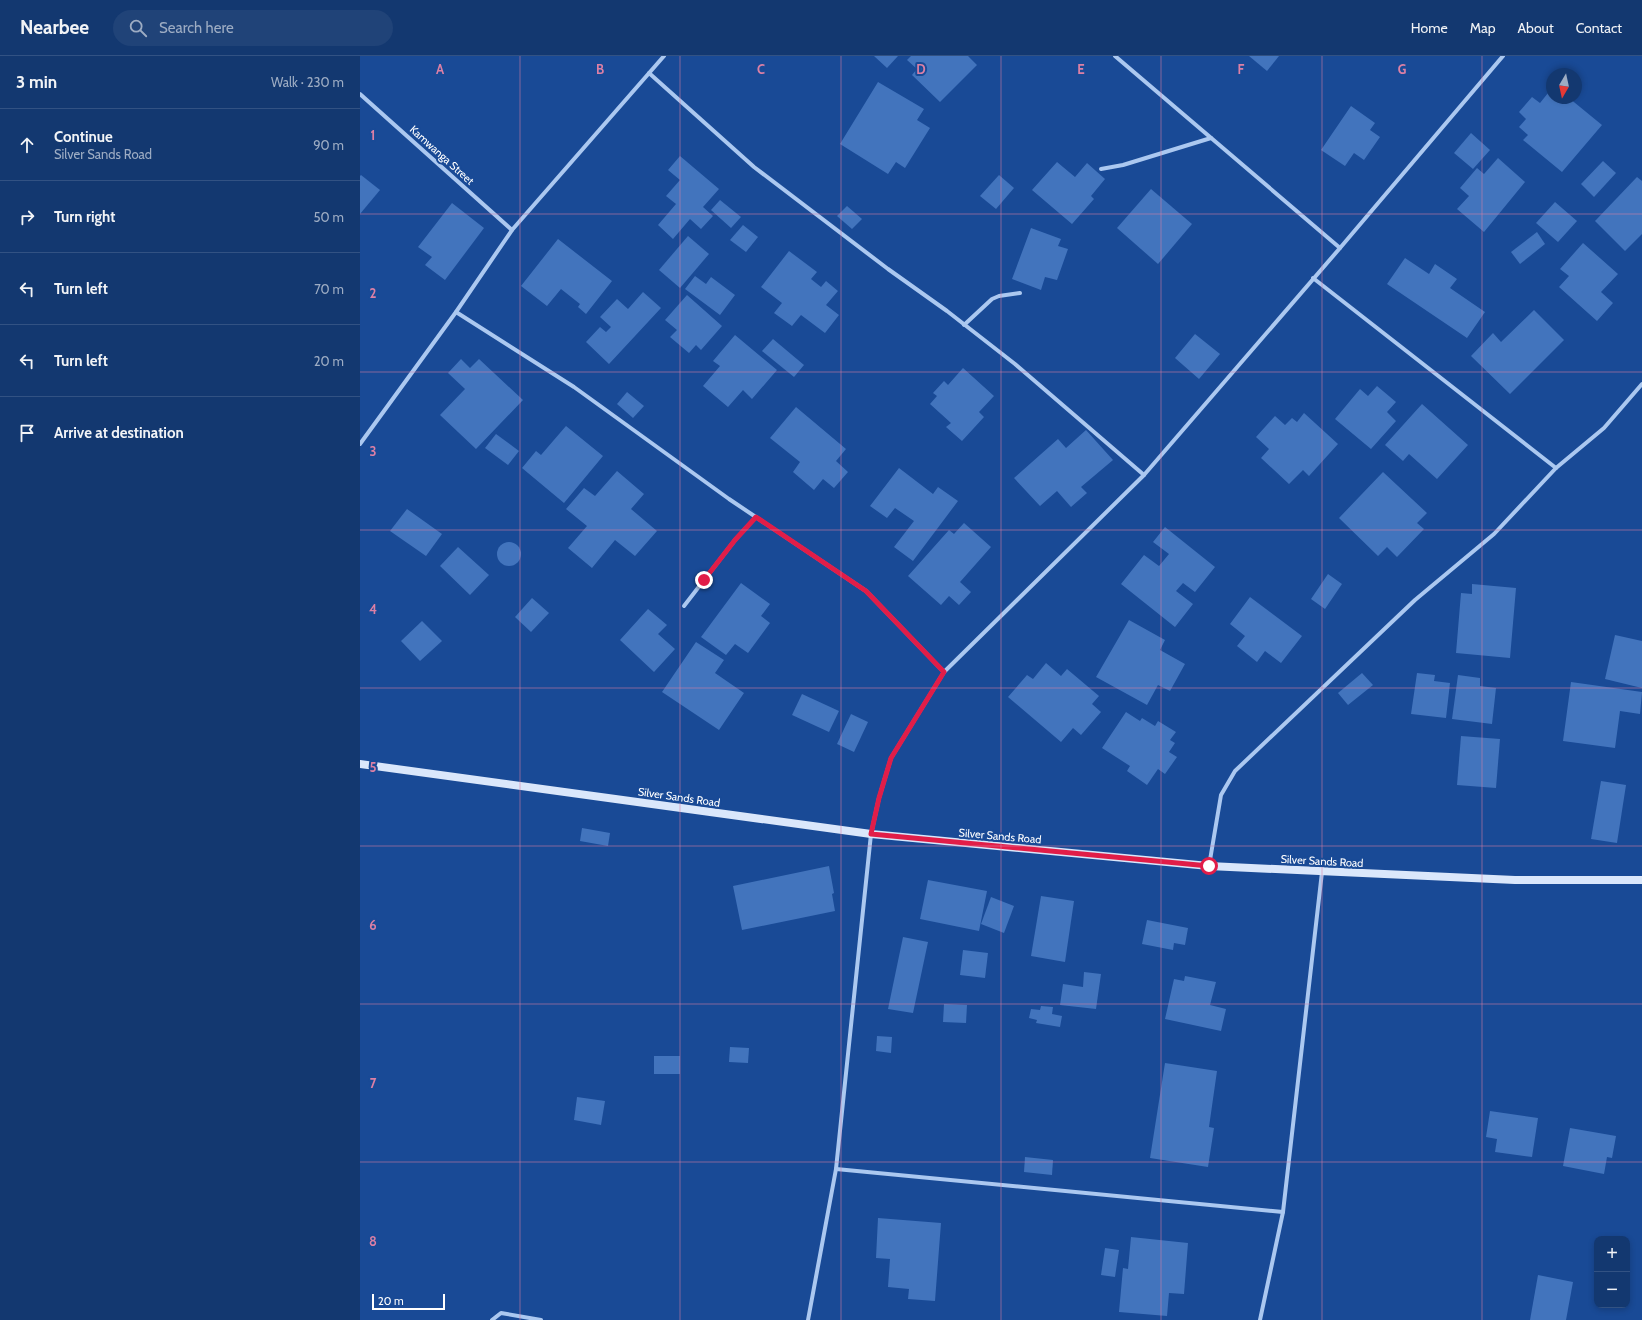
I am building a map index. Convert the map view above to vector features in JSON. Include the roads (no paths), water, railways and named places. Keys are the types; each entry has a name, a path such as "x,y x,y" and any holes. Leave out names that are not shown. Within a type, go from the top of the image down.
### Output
{"street":[{"path":"360,444 456,312 512,230 664,56"},
{"path":"1115,56 1340,248"},
{"path":"808,1320 836,1169 871,834 879,798 891,758 944,672 1144,475 1503,56"},
{"path":"648,73 754,167 1015,364 1144,475"},
{"name":"Kamwanga Street","path":"360,94 512,230"},
{"path":"1101,168 1123,165 1211,138"},
{"path":"1313,278 1556,468"},
{"path":"964,325 992,299 999,296 1020,293"},
{"path":"456,312 574,387 756,517 866,591 944,672"},
{"path":"1209,866 1221,795 1235,771 1415,600 1494,534 1556,468 1604,428 1642,384"},
{"path":"684,606 735,540 756,517"},
{"name":"Silver Sands Road","path":"360,764 871,834 1209,866 1515,880 1642,880"},
{"path":"1260,1320 1283,1212 1322,872"},
{"path":"836,1169 1283,1212"},
{"path":"492,1320 501,1313 541,1320"}]}
